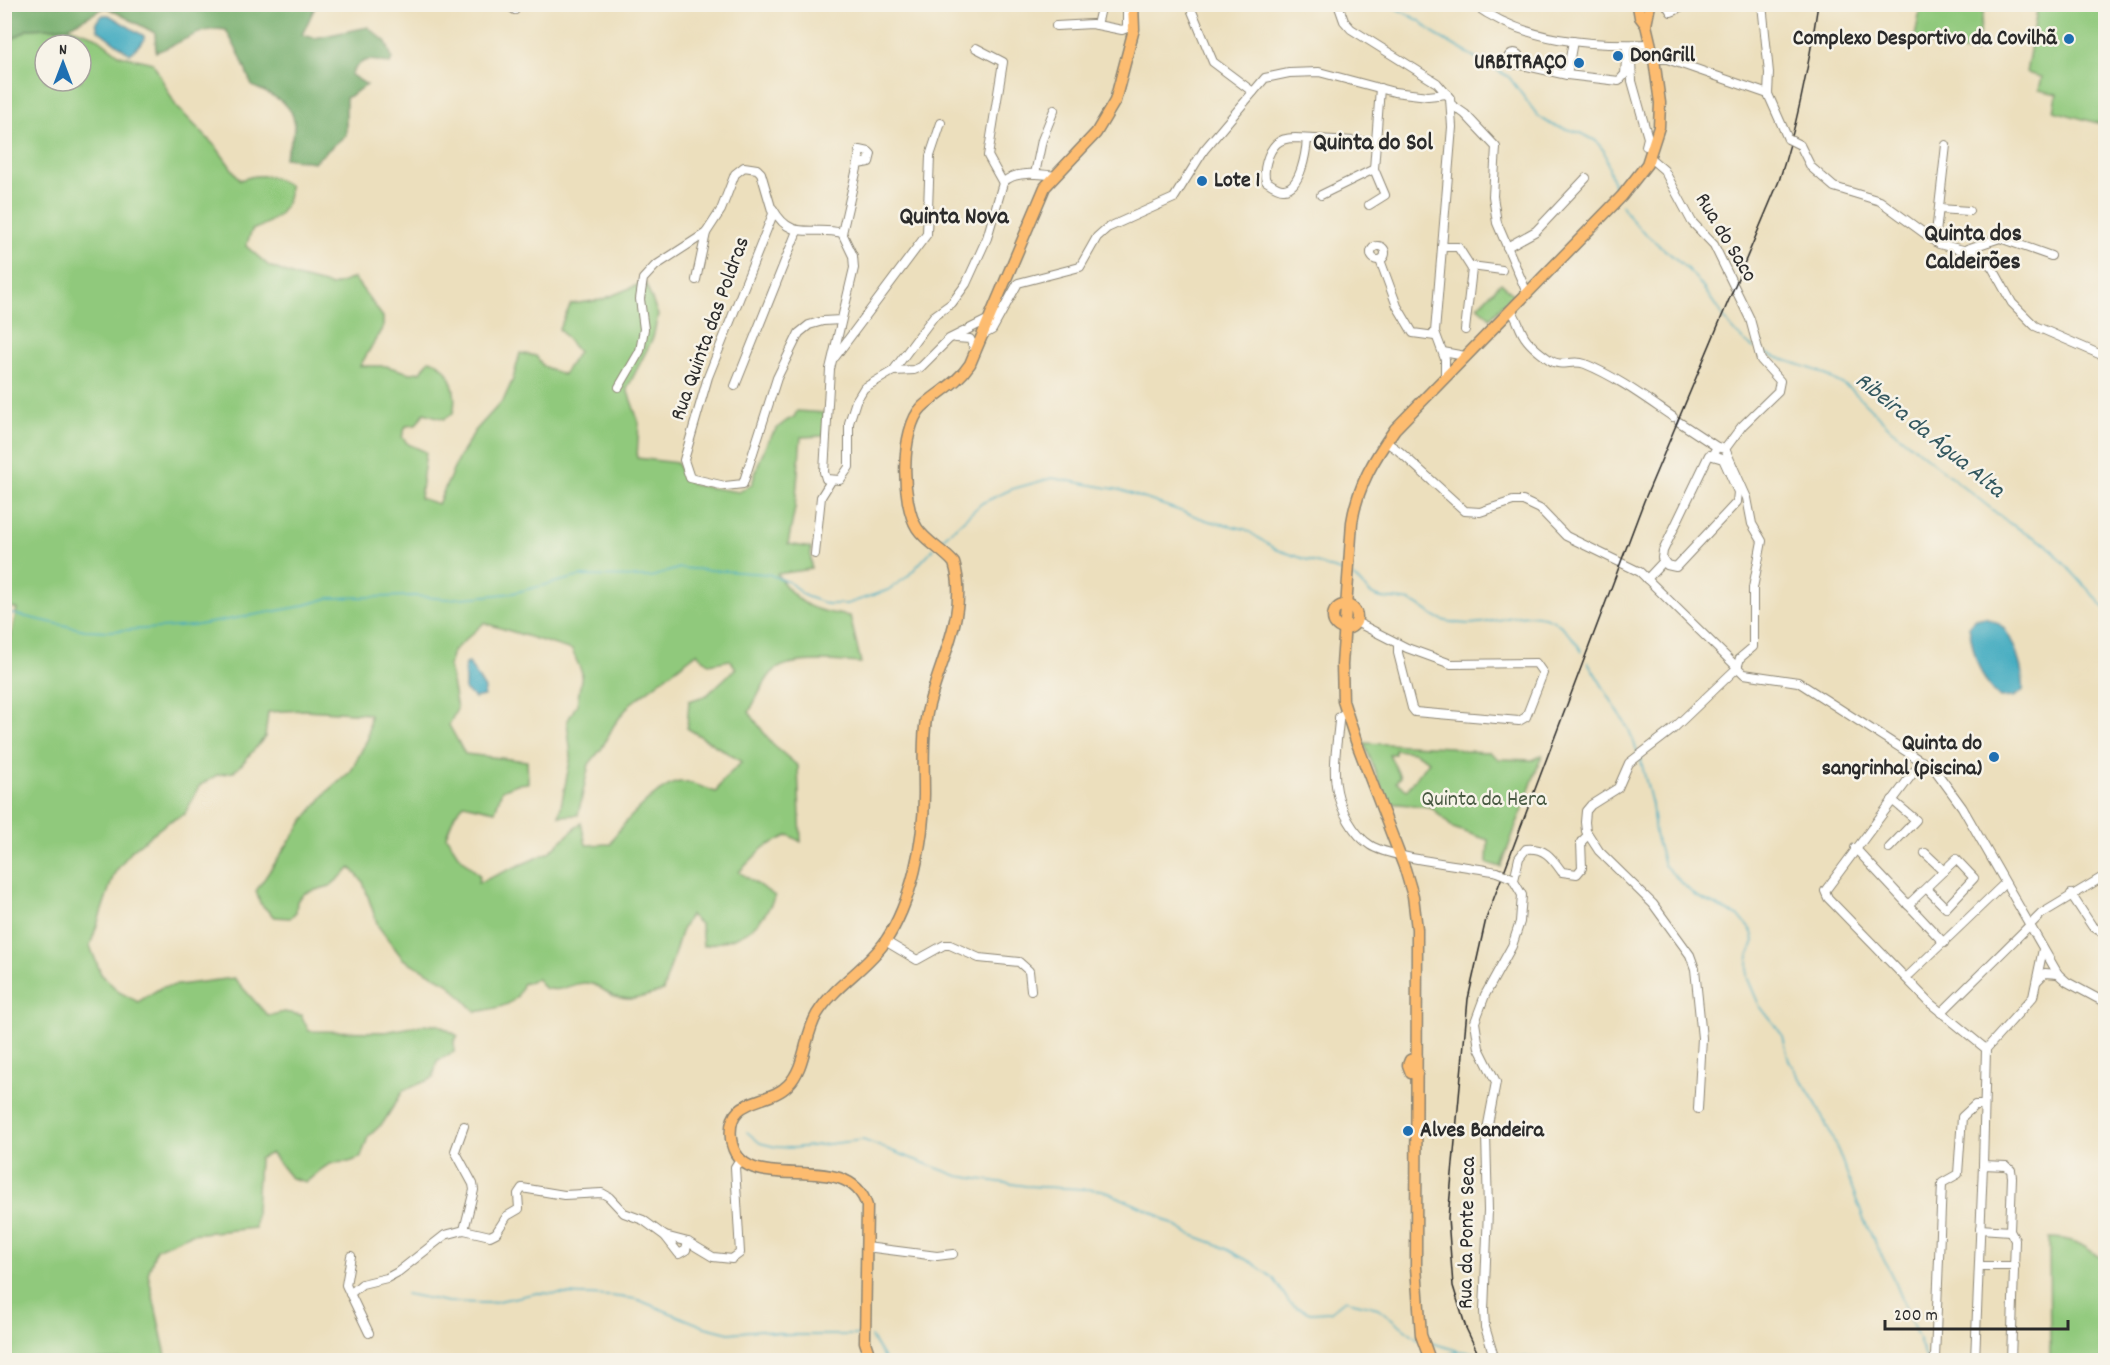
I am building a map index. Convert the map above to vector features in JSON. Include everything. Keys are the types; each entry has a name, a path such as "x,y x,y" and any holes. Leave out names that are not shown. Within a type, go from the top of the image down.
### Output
{"main road":[{"path":"871,1360 865,1336 867,1206 863,1193 852,1182 838,1176 752,1168 740,1159 732,1142 731,1130 738,1111 746,1104 775,1094 788,1085 798,1070 816,1016 885,941 920,857 924,824 925,728 956,613 956,570 954,563 921,533 911,515 906,447 909,430 922,406 959,381 989,318 1039,199 1055,176 1096,133 1114,101 1134,29 1133,4"},
{"path":"1638,5 1644,8 1650,5"},
{"path":"1346,605 1355,501 1375,458 1395,429 1622,196 1637,179 1650,158 1657,139 1660,116 1654,59 1646,25 1640,17 1638,5"},
{"path":"1646,25 1650,5"},
{"path":"1345,629 1356,622 1356,611 1346,605"},
{"path":"1345,629 1335,624 1333,616 1336,609 1346,605"},
{"path":"1345,629 1342,689 1346,712 1400,855 1413,896 1417,929 1417,1057 1423,1059 1425,1065 1422,1072 1417,1074 1418,1308 1421,1335 1430,1360"}],"street":[{"path":"507,4 515,10"},
{"path":"1097,26 1102,4"},
{"path":"1056,26 1127,28 1127,4"},
{"path":"1189,4 1213,62 1253,92"},
{"path":"1338,4 1344,21 1351,29 1437,83 1447,94 1452,105 1435,336 1446,355 1456,366"},
{"path":"1473,4 1486,13 1532,34 1627,47 1651,44"},
{"path":"1666,4 1671,12 1677,7 1690,4"},
{"path":"1762,4 1768,94 1788,139 1800,145 1811,167 1834,187 1880,201 1935,242 1967,249 1985,259 2013,303 2035,326 2106,357"},
{"path":"1567,75 1573,41"},
{"path":"1517,64 1567,75 1619,81 1625,74 1627,47"},
{"path":"1627,47 1631,56 1632,81 1648,138 1646,146"},
{"path":"976,48 1003,62 988,156 1003,183"},
{"path":"1654,59 1667,59 1768,94"},
{"path":"949,339 965,337 979,339 992,330 1018,283 1080,267 1097,237 1107,228 1174,198 1204,150 1265,78 1308,71 1331,73 1380,88 1428,96 1447,94"},
{"path":"1369,205 1384,195 1374,169 1380,88"},
{"path":"1452,105 1465,114 1496,147 1493,196 1497,223 1527,293"},
{"path":"1035,174 1042,140 1054,110"},
{"path":"831,363 927,234 930,156 941,123"},
{"path":"1307,139 1305,162 1293,185 1286,190 1266,182 1264,175 1266,166 1276,144 1285,139 1307,139 1376,142"},
{"path":"1935,242 1946,145"},
{"name":"Rua do Saco","path":"1650,158 1670,179 1692,222 1714,245 1750,319 1755,345 1761,360 1780,381 1778,391 1702,464 1663,551 1663,562"},
{"path":"858,164 842,234 854,256 854,268 831,363 824,472 826,479 840,480 849,467 849,423 855,401 871,382 893,371 914,370 921,367 949,339 989,318"},
{"name":"Rua Quinta das Poldras","path":"696,280 706,233 721,210 735,174 744,167 757,169 761,173 773,209 771,221 708,377 684,460 686,474 690,478 725,486 742,484 777,378 799,333 824,321 841,320"},
{"path":"1321,195 1374,169"},
{"path":"893,371 934,315 952,303 966,284 987,238 1003,183 1007,178 1035,174 1055,176"},
{"path":"1507,247 1536,231 1586,178"},
{"path":"773,209 779,220 797,231 842,234"},
{"path":"1939,209 1969,211"},
{"path":"735,386 797,231"},
{"name":"Rua Quinta das Poldras","path":"619,387 640,351 644,329 640,299 643,279 656,266 706,233"},
{"path":"1967,249 2000,238 2051,256"},
{"path":"1442,247 1458,247 1471,266 1465,330"},
{"path":"1380,260 1397,306 1413,333 1435,336"},
{"path":"1471,266 1502,270"},
{"path":"1510,310 1519,321 1522,333 1528,342 1552,362 1560,364 1581,362 1596,369 1676,419 1718,450 1747,498 1752,524 1762,541 1754,588 1754,647 1740,658 1737,668 1672,730 1629,763 1618,788 1591,805 1586,811 1588,835 1609,864 1653,904 1690,955 1695,969 1702,1038 1698,1109"},
{"path":"967,330 979,339"},
{"path":"1446,355 1465,356"},
{"path":"1445,378 1446,355"},
{"path":"1395,429 1398,452"},
{"path":"1386,442 1465,511 1480,512 1513,501 1530,504 1540,509 1566,536 1622,561 1647,579 1737,668 1756,678 1798,682 1935,770 1956,796 2058,974 2067,982 2106,1003"},
{"path":"1647,579 1663,562 1676,567 1737,501 1738,492 1718,450"},
{"path":"1375,458 1398,452"},
{"path":"815,554 821,497 831,481"},
{"path":"1356,622 1434,660 1460,665 1536,663 1543,673 1526,717 1519,721 1413,711 1398,644"},
{"path":"1401,665 1406,656 1417,653"},
{"path":"1346,712 1340,717 1336,790 1341,805 1362,839 1372,846 1400,855 1497,872 1513,879 1520,858 1526,849 1542,851 1550,855 1562,872 1577,874 1582,868 1581,842 1588,835"},
{"path":"1922,761 1825,891 1828,898 1941,1013 1986,1048"},
{"path":"1889,848 1916,820 1892,800"},
{"path":"1855,848 1944,943"},
{"path":"1924,852 1944,871"},
{"path":"1908,905 1956,859 1974,878 1946,908 1926,888"},
{"path":"1941,1013 2050,906 2106,875"},
{"name":"Rua da Ponte Seca","path":"1495,1360 1485,1327 1485,1300 1488,1210 1486,1135 1496,1082 1479,1048 1475,1022 1485,995 1512,946 1520,922 1522,895 1513,879"},
{"path":"1906,978 2005,884"},
{"path":"2071,894 2092,926 2106,935"},
{"path":"885,941 917,960 944,945 950,945 979,958 1019,962 1029,971 1030,990"},
{"path":"1975,1360 1986,1048 2033,997 2043,949"},
{"path":"2037,981 2045,973 2058,974"},
{"path":"1935,1358 1942,1183 1958,1174 1962,1117 1975,1105 1984,1105"},
{"path":"464,1125 455,1150 463,1162 474,1190 464,1230"},
{"path":"664,1236 688,1242 713,1257 726,1260 740,1253 735,1167 740,1159"},
{"path":"1983,1164 2006,1166 2011,1170 2010,1231 2015,1240 2012,1360"},
{"path":"350,1294 362,1284 387,1278 398,1272 445,1235 464,1230 490,1236 496,1233 507,1216 519,1209 520,1190 531,1188 564,1195 602,1193 624,1213 643,1220 664,1236 679,1254 686,1250 688,1242"},
{"path":"1980,1229 2010,1231"},
{"path":"866,1247 937,1256 953,1254"},
{"path":"351,1256 346,1285 369,1334"},
{"path":"1979,1266 2015,1266"}],"green space":[{"path":"5,5 316,5 302,35 315,38 368,27 386,42 392,58 390,64 367,60 355,69 351,75 367,85 346,98 346,135 314,162 284,158 294,131 291,112 277,99 252,86 226,30 208,30 156,52 155,33 106,7 68,27 28,29 5,44"},
{"path":"1921,5 1985,5 1975,53 1914,42"},
{"name":"Complexo Desportivo da Covilhã","path":"2038,5 2105,5 2105,125 2054,111 2057,94 2039,90 2042,77 2026,73"},
{"path":"68,27 86,33 33,33 33,93 93,93 93,35 120,55 153,63 176,106 217,148 240,180 253,176 266,176 289,186 287,202 280,214 252,230 246,246 269,266 297,277 332,286 354,278 383,317 383,327 360,366 386,366 410,373 421,372 429,360 443,367 451,381 454,398 453,413 444,419 424,413 416,425 406,426 402,437 408,444 426,452 420,498 438,504 459,457 475,431 504,399 513,379 520,353 536,356 543,366 563,375 578,352 559,329 571,304 601,300 645,282 658,315 653,338 627,389 639,423 637,458 677,463 682,474 693,485 739,492 752,484 766,445 777,428 794,417 797,411 825,413 824,436 801,437 795,508 788,544 811,548 811,569 777,574 792,593 808,605 826,612 850,616 861,663 812,661 799,662 777,669 767,679 749,712 772,744 798,766 801,842 789,835 764,847 739,872 775,896 755,926 737,937 703,946 701,925 690,915 681,932 663,991 651,995 632,999 619,998 588,983 551,989 544,988 537,979 522,984 520,992 511,1002 476,1012 448,983 403,959 378,926 363,882 351,868 330,886 305,893 297,901 296,912 290,918 274,917 260,903 256,891 304,820 327,792 351,771 368,738 370,714 304,710 268,712 265,737 242,764 233,772 217,775 199,786 185,814 168,822 131,851 114,874 90,946 101,974 119,992 138,1002 162,987 234,978 268,1016 284,1012 301,1015 309,1031 385,1032 423,1025 439,1025 458,1036 454,1041 454,1052 437,1061 433,1078 403,1091 383,1123 368,1137 361,1157 349,1162 330,1164 306,1182 291,1178 271,1153 259,1159 255,1228 191,1234 156,1249 148,1274 167,1360 5,1360 4,667 17,609 4,605 4,44 28,29","holes":["484,623 572,650 582,673 577,704 567,722 571,756 559,816 578,815 589,764 630,704 697,653 709,664 730,660 736,668 707,695 689,701 687,728 742,762 723,780 716,792 684,782 672,784 662,790 630,817 611,844 586,845 581,823 548,853 478,883 480,876 458,855 446,836 455,814 464,804 495,811 502,790 517,784 528,783 527,761 465,754 449,725 457,709 449,666 453,651"]},
{"path":"1501,283 1513,294 1490,318 1478,306"},
{"name":"Quinta da Hera","path":"1364,743 1451,747 1464,751 1489,752 1499,759 1533,760 1542,755 1501,867 1487,863 1488,840 1453,828 1431,807 1388,803","holes":["1395,750 1414,752 1429,761 1407,790 1396,782 1400,777 1389,754 1395,754"]},
{"path":"2049,1238 2073,1241 2105,1261 2105,1360 2050,1360"}],"water":[{"path":"103,15 109,15 144,36 144,40 130,54 98,30 96,22"},
{"path":"1985,617 2004,629 2017,655 2023,691 2013,697 2000,698 1987,683 1978,665 1969,626 1976,619"},
{"path":"469,663 485,689 484,696 475,698 465,690 465,664"}],"waterway":[{"name":"Ribeira da Água Alta","path":"1388,4 1420,21 1436,35 1509,77 1538,116 1552,125 1581,133 1596,141 1604,151 1616,193"},
{"name":"Ribeira da Água Alta","path":"1622,205 1636,225 1691,273 1736,333 1754,348"},
{"name":"Ribeira da Água Alta","path":"1764,353 1818,371 1851,389 1890,428 2009,523 2046,544 2106,609"},
{"path":"938,543 982,503 1012,489 1052,478 1120,490 1209,521 1245,529 1275,549 1343,572"},
{"path":"4,612 85,630 110,631 193,626 298,607 329,598 415,596 447,599 475,597 513,593 581,576 651,577 680,568 768,574 789,582 805,596 827,604 847,604 888,590 907,577 933,549"},
{"path":"1353,577 1373,595 1410,601 1446,621 1466,624 1536,615 1552,620 1567,631 1582,652"},
{"path":"1588,662 1629,730 1638,753"},
{"path":"1640,757 1652,805 1655,834 1664,865 1694,895 1740,917 1752,932 1754,941 1749,954 1747,977 1759,1005 1783,1036 1789,1061 1817,1105 1839,1153 1864,1220 1896,1284 1927,1360"},
{"path":"747,1132 760,1143 776,1147 793,1148 863,1140 958,1176 1026,1186 1102,1190 1150,1211 1189,1234 1219,1245 1254,1264 1274,1279 1289,1302 1296,1307 1310,1313 1330,1312 1345,1300 1378,1308 1418,1339"},
{"path":"406,1294 448,1302 489,1303 537,1293 611,1296 636,1299 705,1327 729,1333 761,1330 787,1335 860,1335"},
{"path":"871,1337 885,1360"},
{"path":"1432,1343 1459,1351 1487,1354"},
{"path":"1437,1359 1459,1351"},
{"path":"1499,1355 1557,1360"}],"railway":[{"path":"1481,1360 1466,1328 1453,1286 1448,1218 1468,999 1486,919 1644,501 1779,181 1802,94 1818,4"}],"place":[{"name":"Complexo Desportivo da Covilhã","path":"2069,39"},
{"name":"DonGrill","path":"1618,56"},
{"name":"URBITRAÇO","path":"1579,63"},
{"name":"Lote 1","path":"1202,181"},
{"name":"Quinta do sangrinhal (piscina)","path":"1994,757"},
{"name":"Alves Bandeira","path":"1408,1131"}],"district":[{"name":"Quinta do Sol","path":"1373,144"},
{"name":"Quinta Nova","path":"954,218"},
{"name":"Quinta dos Caldeirões","path":"1973,249"}]}
